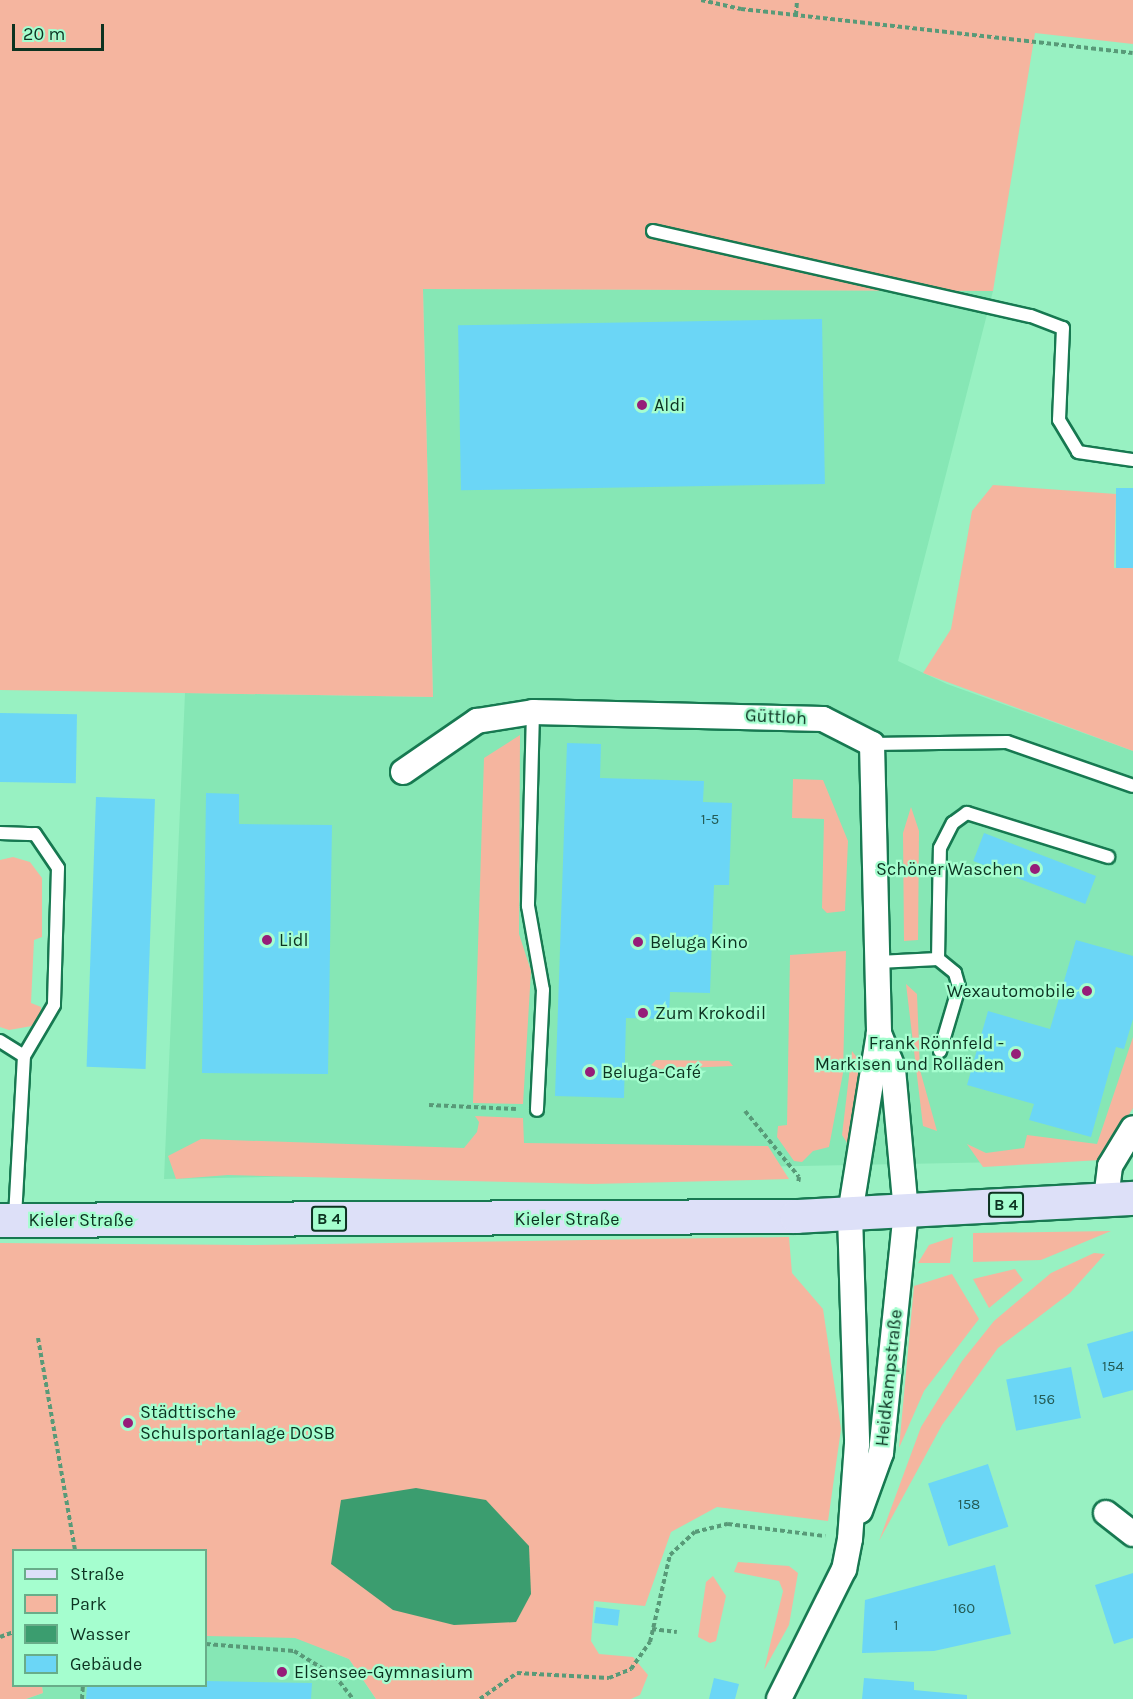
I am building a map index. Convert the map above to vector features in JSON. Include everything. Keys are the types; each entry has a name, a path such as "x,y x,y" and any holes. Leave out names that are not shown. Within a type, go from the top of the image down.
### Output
{"main road":[{"name":"Kieler Straße","path":"7,1220 850,1215 1120,1198"}],"street":[{"name":"Güttloh","path":"403,772 477,721 533,712 823,719 872,744"},
{"path":"850,1215 879,1033 872,744"},
{"path":"879,1033 893,1068 906,1212"},
{"path":"1120,1198 1110,1166 1133,1128"},
{"name":"Heidkampstraße","path":"850,1539 881,1453 906,1212"},
{"name":"Heidkampstraße","path":"779,1699 844,1569 850,1539 857,1444 850,1215"},
{"path":"1106,1514 1133,1534"}],"lane":[{"path":"653,231 1031,316 1063,328 1059,420 1078,452 1133,460"},
{"path":"533,712 528,906 543,990 537,1110"},
{"path":"872,744 1007,742 1133,786"},
{"path":"938,959 940,848 953,823 967,813 1108,857"},
{"path":"0,833 35,834 58,868 54,1005 24,1056 7,1220"},
{"path":"878,962 938,959 955,973 959,987 940,1051"},
{"path":"0,1041 24,1056"}],"path":[{"path":"701,0 796,15 1133,53"},
{"path":"796,15 797,0"},
{"path":"429,1105 537,1110"},
{"path":"745,1111 799,1177"},
{"path":"38,1338 75,1549"},
{"path":"480,1699 518,1673 609,1678 631,1669 650,1642 670,1555 695,1532 728,1524 850,1539"},
{"path":"652,1629 677,1632"},
{"path":"207,1644 294,1651 335,1676 352,1699"}],"shaded area":[{"path":"423,289 993,291 898,661 947,684 1133,751 1133,1108 1100,1160 164,1179 185,693 433,697"},
{"name":"Elsensee-Gymnasium","path":"223,1634 295,1637 349,1659 376,1699 26,1699 43,1693 42,1687 207,1687 207,1636"}],"green space":[{"path":"0,0 1133,0 1133,44 1035,33 993,291 423,289 433,697 0,690"},
{"path":"993,485 1116,494 1114,568 1133,568 1133,751 923,673 951,629 972,511"},
{"path":"520,735 519,934 531,971 523,1104 473,1103 484,758"},
{"path":"793,779 823,780 848,841 845,911 827,913 822,908 824,819 792,818"},
{"path":"911,807 919,831 918,940 904,941 903,833"},
{"path":"13,857 30,862 42,878 42,937 34,940 31,1003 41,1007 41,1015 32,1026 9,1030 0,1027 0,860"},
{"path":"846,951 843,1073 829,1147 813,1151 802,1162 794,1161 777,1137 778,1126 787,1125 790,955"},
{"path":"906,984 917,994 920,1070 937,1131 923,1126"},
{"path":"1133,1037 1133,1108 1100,1160 983,1167 967,1144 986,1153 1024,1148 1027,1135 1097,1144"},
{"path":"852,1051 861,1063 849,1146 842,1135"},
{"path":"656,1060 729,1061 733,1066 660,1069 651,1065"},
{"path":"475,1116 523,1118 524,1143 768,1146 789,1179 592,1184 228,1175 176,1179 168,1156 201,1139 464,1148 477,1132 479,1122"},
{"path":"1111,1231 1041,1260 973,1262 973,1233"},
{"path":"789,1237 792,1273 823,1309 841,1429 828,1521 717,1507 671,1532 645,1606 594,1601 591,1641 599,1654 633,1657 648,1675 640,1695 631,1699 376,1699 349,1659 295,1638 207,1636 207,1549 12,1549 12,1687 42,1687 43,1693 26,1699 0,1699 0,1243 250,1245"},
{"path":"953,1237 950,1263 918,1263 929,1245"},
{"path":"1094,1253 1105,1254 1070,1293 998,1348 942,1425 879,1541 921,1427 962,1361 994,1321 1051,1273"},
{"path":"1015,1269 1023,1280 989,1308 973,1279"},
{"path":"952,1274 979,1319 924,1391 899,1448 914,1286"},
{"path":"738,1562 789,1566 798,1573 789,1625 764,1670 783,1591 779,1581 734,1572"},
{"path":"713,1576 726,1596 716,1641 710,1643 698,1637 706,1582"}],"water":[{"path":"416,1488 486,1500 529,1546 531,1594 516,1622 454,1625 393,1610 331,1564 341,1500"}],"building":[{"name":"Aldi","path":"822,319 825,484 461,490 458,325"},
{"path":"1116,488 1133,488 1133,568 1116,568"},
{"path":"0,713 77,714 76,783 0,782"},
{"path":"567,743 601,744 600,778 704,781 703,802 732,803 729,885 714,885 710,993 670,992 669,1019 626,1018 624,1098 555,1096"},
{"name":"Lidl","path":"206,793 239,794 239,824 332,825 328,1074 202,1073"},
{"path":"96,797 155,799 146,1069 87,1067"},
{"name":"Schöner Waschen","path":"984,833 1096,876 1085,904 973,861"},
{"path":"1076,940 1133,956 1133,1019 1124,1049 1116,1047 1091,1137 1029,1120 1034,1104 967,1085 988,1011 1050,1029"},
{"path":"1133,1331 1133,1390 1103,1398 1087,1344"},
{"path":"1071,1367 1081,1418 1016,1431 1006,1380"},
{"path":"988,1464 1008,1527 948,1546 928,1483"},
{"path":"995,1565 1011,1634 934,1651 862,1653 865,1600"},
{"path":"1133,1573 1133,1638 1114,1644 1095,1585"},
{"path":"596,1607 620,1610 618,1626 594,1623"},
{"path":"714,1678 739,1684 735,1699 709,1699"},
{"path":"864,1678 914,1682 914,1690 967,1695 967,1699 862,1699"},
{"path":"207,1681 312,1683 311,1699 86,1699 87,1687 207,1687"}],"place":[{"name":"Aldi","path":"642,405"},
{"name":"Schöner Waschen","path":"1035,869"},
{"name":"Lidl","path":"267,940"},
{"name":"Beluga Kino","path":"638,942"},
{"name":"Wexautomobile","path":"1087,991"},
{"name":"Zum Krokodil","path":"643,1013"},
{"name":"Frank Rönnfeld - Markisen und Rolläden","path":"1016,1054"},
{"name":"Beluga-Café","path":"590,1072"},
{"name":"Städttische Schulsportanlage DOSB","path":"128,1423"},
{"name":"Elsensee-Gymnasium","path":"282,1672"}]}
